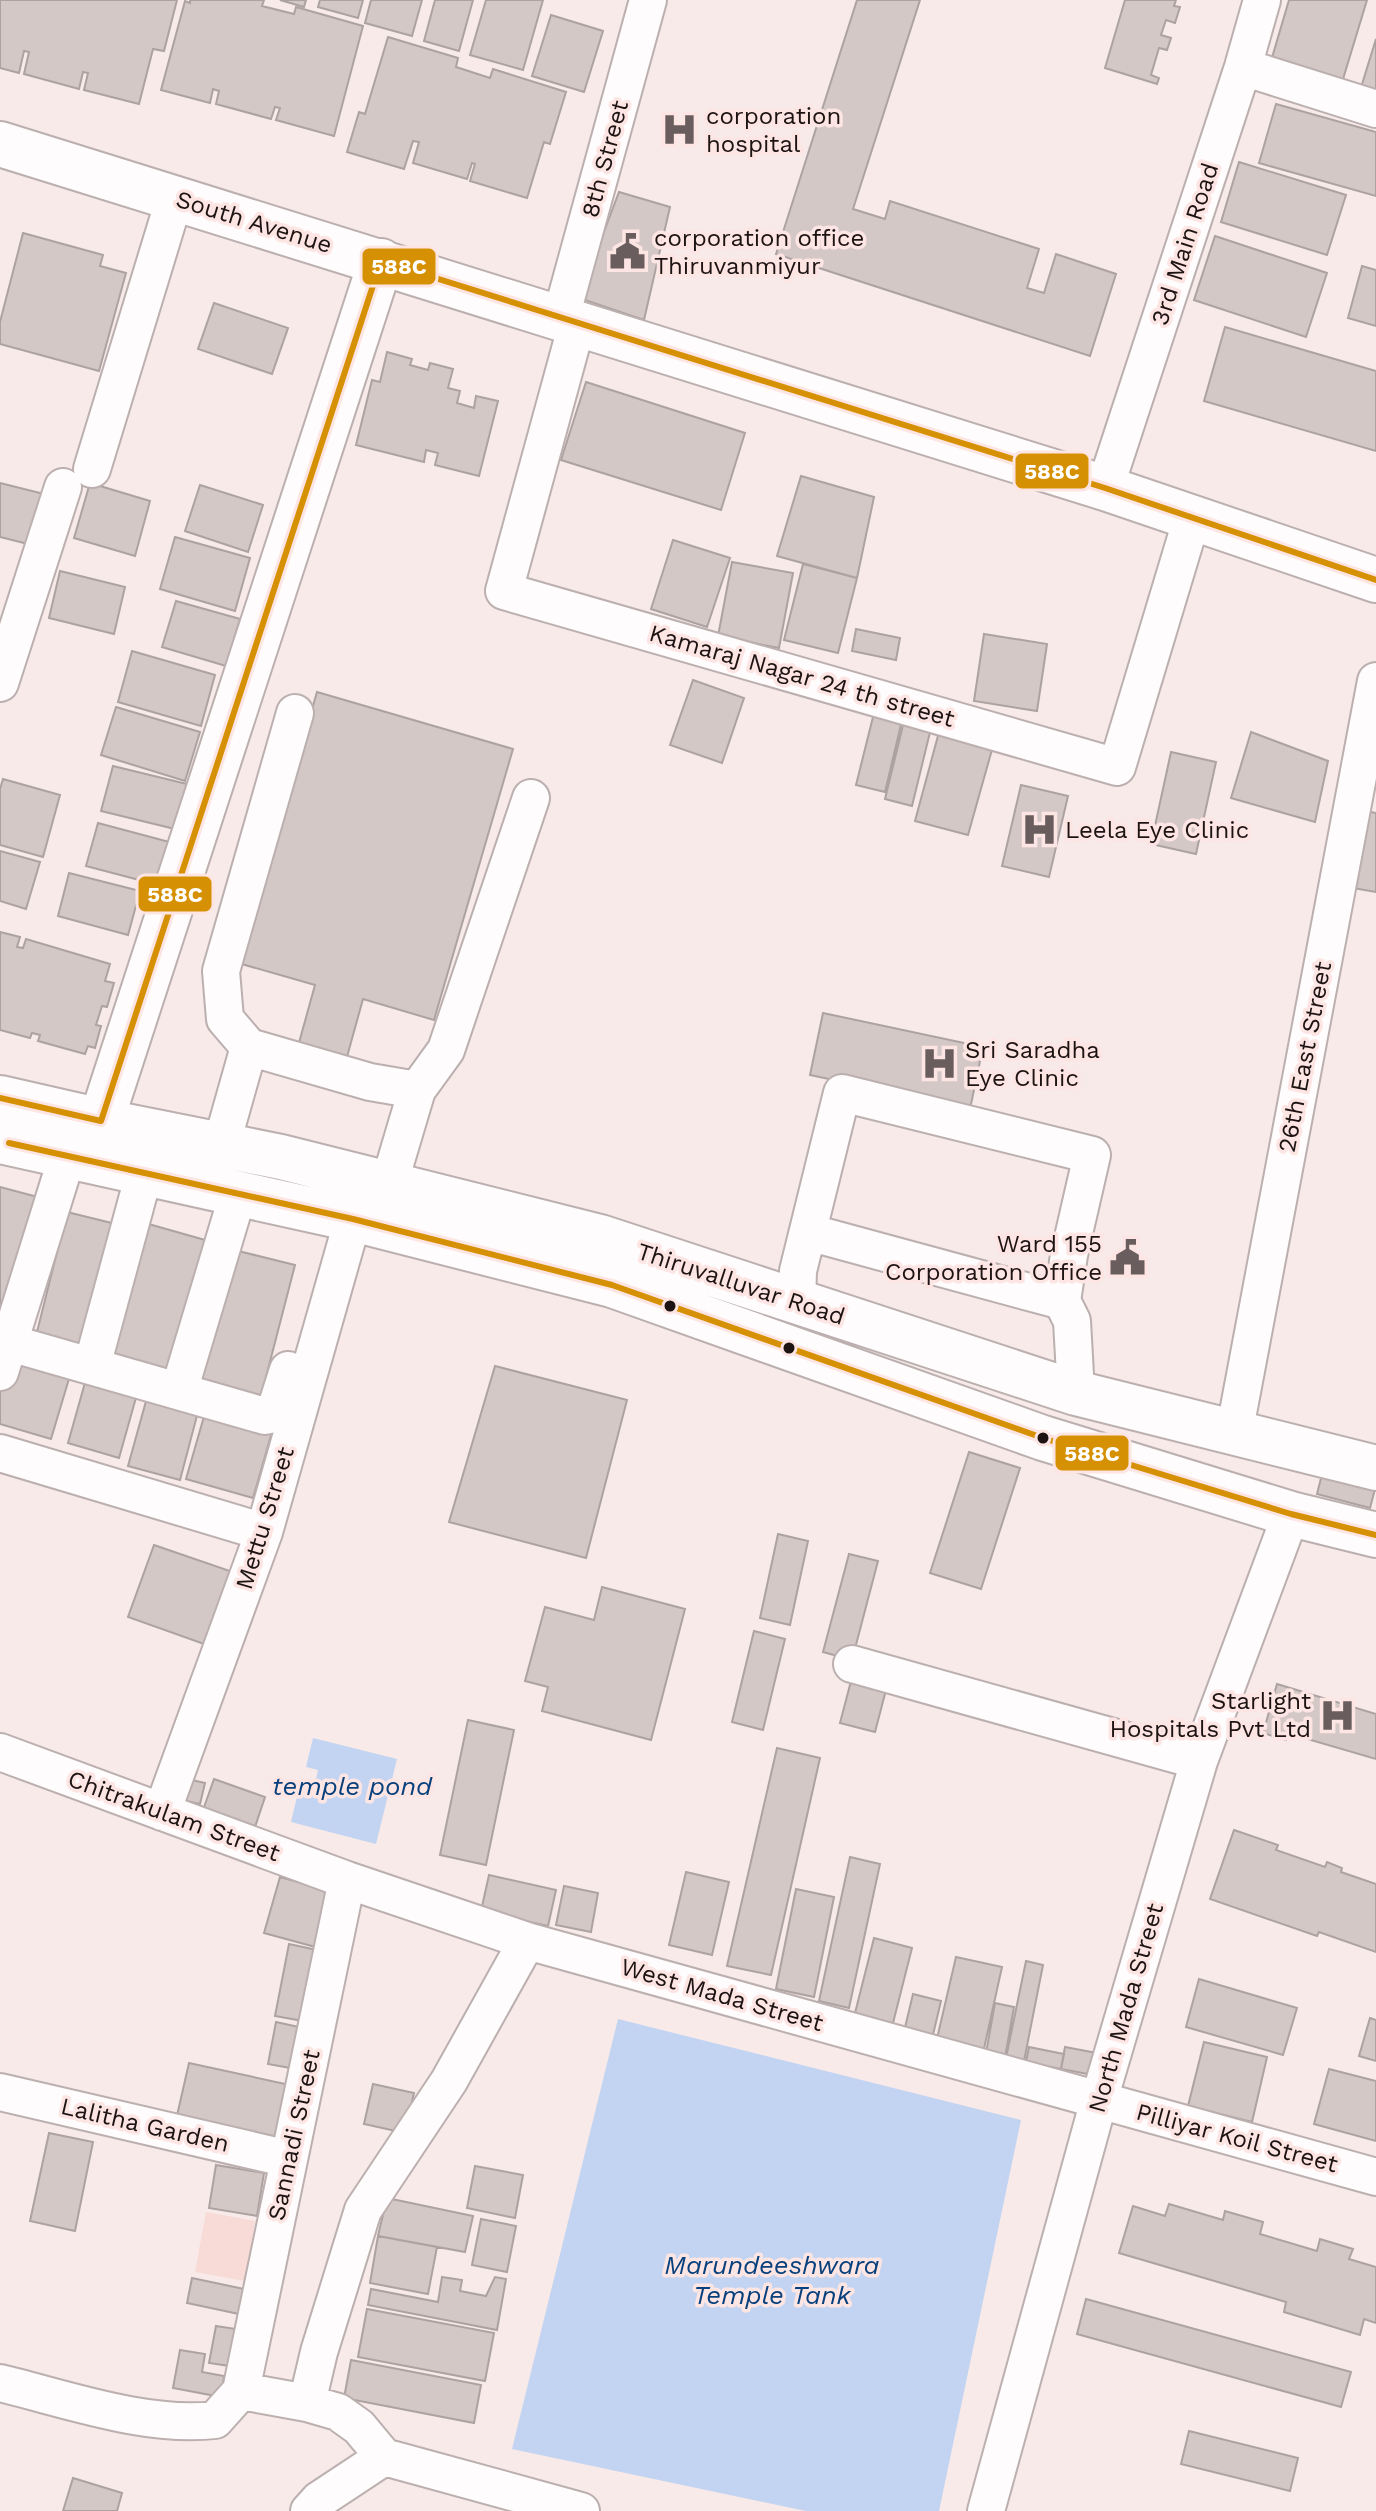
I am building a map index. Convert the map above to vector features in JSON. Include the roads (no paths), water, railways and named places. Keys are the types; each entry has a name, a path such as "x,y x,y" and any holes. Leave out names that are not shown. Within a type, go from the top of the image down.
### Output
{"main road":[{"name":"South Avenue","path":"0,144 1105,488 1376,580"},
{"path":"101,1121 381,261"},
{"name":"Thiruvalluvar Road","path":"0,1098 281,1157 600,1237 1076,1393 1376,1468"},
{"path":"0,1143 344,1217 612,1285 1043,1438 1291,1514 1376,1535"},
{"path":"253,1198 281,1157"}],"street":[{"name":"3rd Main Road","path":"1105,488 1243,67 1262,0"},
{"name":"8th Street","path":"569,321 645,1"},
{"path":"1243,67 1376,109"},
{"path":"0,683 77,478 175,197"},
{"name":"Kamaraj Nagar 24 th street","path":"569,321 504,591 1117,767 1192,518"},
{"name":"26th East Street","path":"1234,1434 1376,681"},
{"path":"295,713 221,971 225,1019 249,1047 370,1082 417,1090"},
{"path":"389,1184 417,1090 446,1050 531,798"},
{"path":"221,1146 249,1047"},
{"path":"797,1303 798,1271 842,1093 1092,1155 1069,1255 1062,1301 1072,1321 1076,1393"},
{"path":"67,1157 5,1357 92,1366 265,1416 274,1414 344,1217"},
{"path":"92,1366 144,1174"},
{"path":"179,1391 253,1198"},
{"name":"Mettu Street","path":"162,1812 264,1532 344,1217"},
{"path":"808,1232 1062,1301"},
{"path":"0,1453 264,1532"},
{"name":"North Mada Street","path":"986,2511 1099,2100 1199,1761 1291,1514"},
{"path":"852,1664 1199,1761"},
{"name":"Chitrakulam Street","path":"0,1752 347,1880"},
{"name":"West Mada Street","path":"347,1880 527,1941 1099,2100"},
{"name":"Sannadi Street","path":"241,2391 347,1880"},
{"path":"307,2403 319,2352 363,2210 449,2081 527,1941"},
{"name":"Lalitha Garden","path":"0,2092 289,2159"},
{"name":"Pilliyar Koil Street","path":"1099,2100 1376,2177"},
{"path":"0,2383 135,2415 191,2423 215,2420 241,2391 307,2403 338,2412 359,2427 384,2457 581,2511"},
{"path":"309,2511 319,2500 384,2457"}],"water":[{"name":"temple pond","path":"313,1738 397,1759 376,1844 291,1822 301,1780 315,1783 318,1770 306,1767"},
{"name":"Marundeeshwara Temple Tank","path":"618,2019 1021,2120 939,2511 806,2511 512,2449"}],"place":[{"name":"corporation hospital","path":"680,130"},
{"name":"corporation office Thiruvanmiyur","path":"628,252"},
{"name":"Leela Eye Clinic","path":"1039,830"},
{"name":"Sri Saradha Eye Clinic","path":"939,1064"},
{"name":"Ward 155 Corporation Office","path":"1128,1258"},
{"name":"Starlight Hospitals Pvt Ltd","path":"1337,1715"}]}
